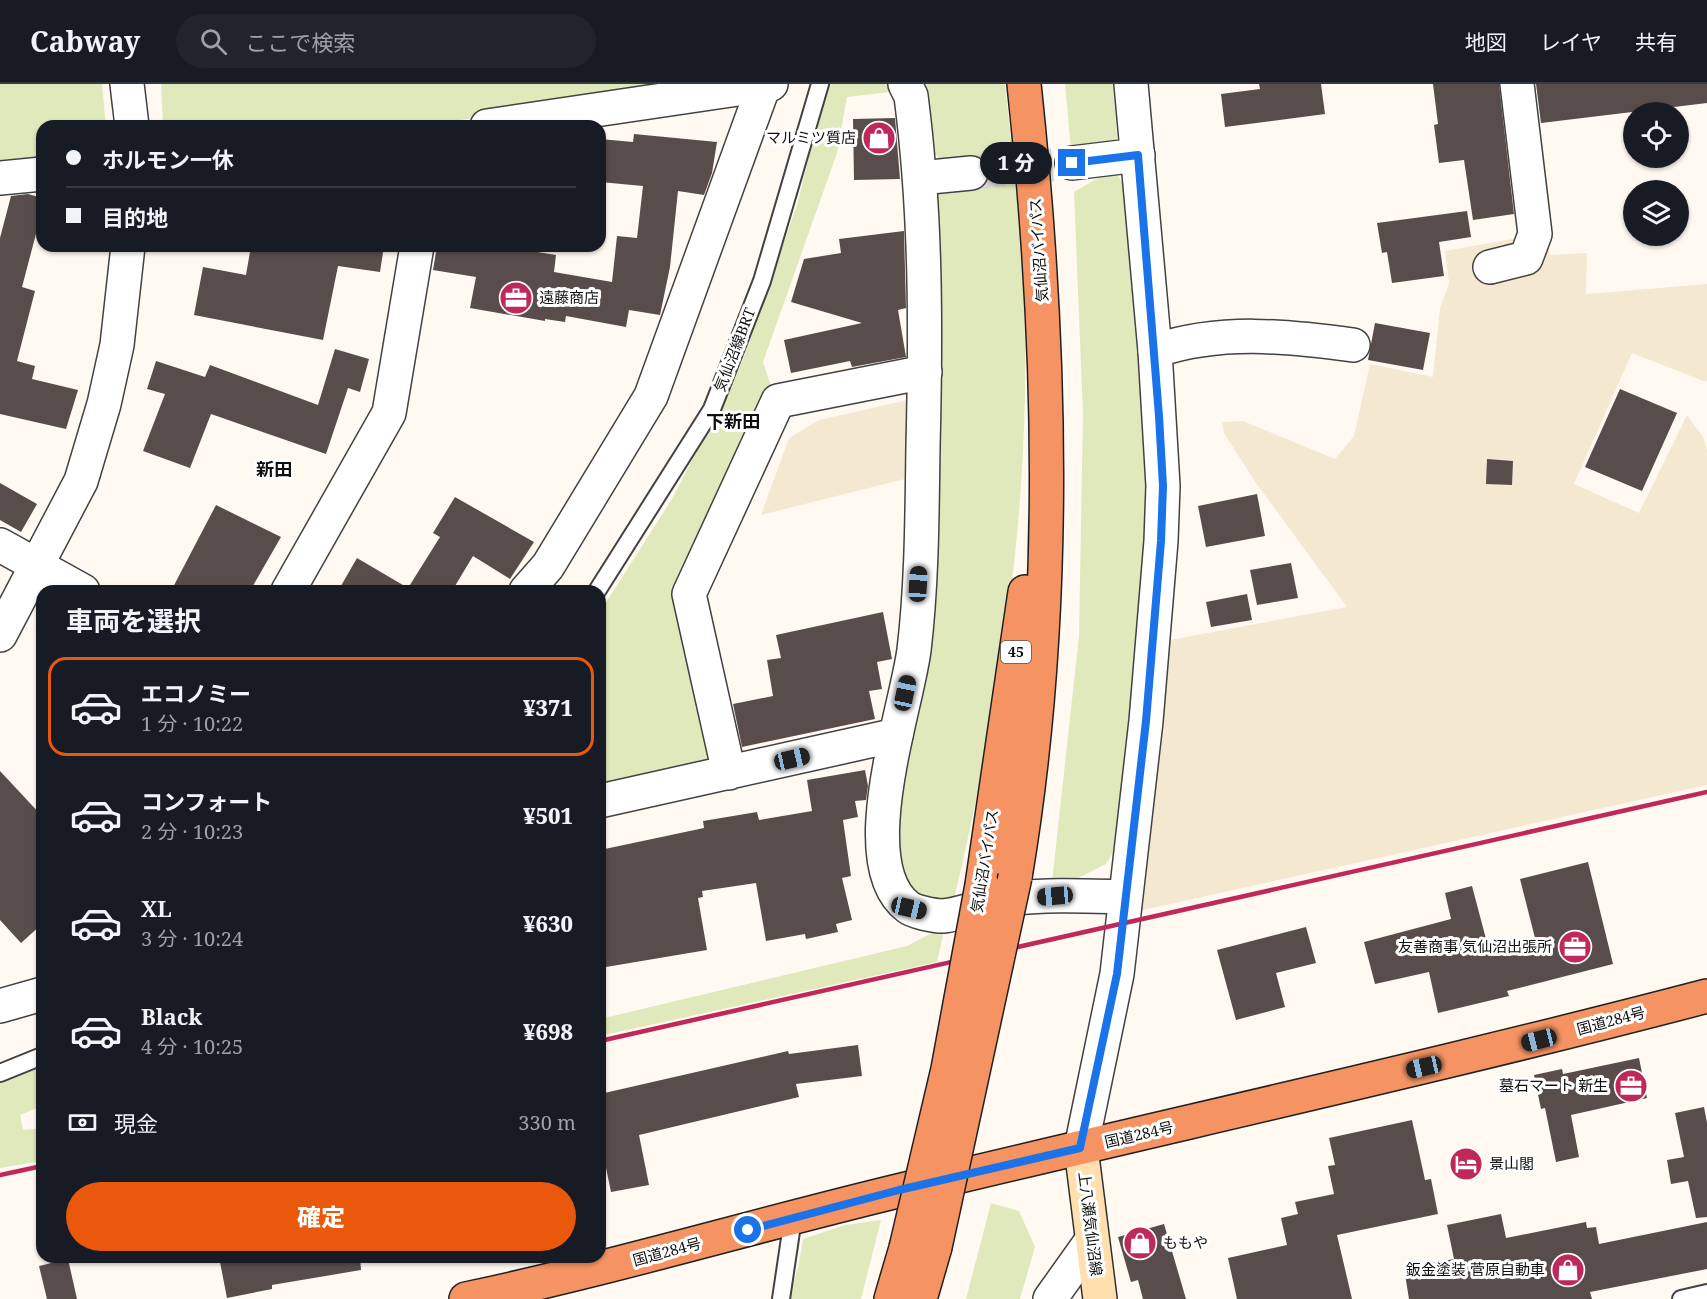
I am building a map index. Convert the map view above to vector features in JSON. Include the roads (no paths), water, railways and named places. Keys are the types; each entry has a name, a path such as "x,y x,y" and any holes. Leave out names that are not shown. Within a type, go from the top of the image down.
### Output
{"highway":[{"name":"気仙沼バイパス","path":"891,1299 924,1252 1015,877 1030,791 1039,690 1045,417 1042,282 1024,84"},
{"name":"気仙沼バイパス","path":"920,1299 948,1070 982,885 1027,577 1045,417"},
{"name":"国道284号","path":"466,1299 572,1277 899,1190 1528,1043 1707,996"},
{"path":"924,1252 929,1299"}],"main road":[{"name":"上八瀬気仙沼線","path":"1080,1148 1100,1299"}],"street":[{"path":"127,84 132,120"},
{"path":"905,84 911,96 920,178 925,372 922,518 914,651 896,735 881,834 883,860 891,889 909,908 942,916 1008,900 1055,896 1124,897"},
{"path":"1080,1148 1117,974 1124,897 1146,721 1161,541 1163,486 1155,351 1131,84"},
{"path":"1490,267 1526,258 1534,234 1517,84"},
{"path":"528,120 767,85 651,396 548,566 531,585"},
{"path":"1072,163 1138,155"},
{"path":"920,178 971,173"},
{"path":"0,178 36,175"},
{"path":"0,635 81,481 104,404 117,345 127,252"},
{"path":"291,585 389,413 416,252"},
{"path":"1155,351 1180,342 1229,336 1278,335 1353,345"},
{"path":"729,773 689,594 778,401 925,372"},
{"path":"0,545 73,585"},
{"path":"606,800 896,735"},
{"path":"0,1006 36,996"},
{"path":"1050,1299 1092,1240"}],"lane":[{"name":"気仙沼線BRT","path":"601,585 712,409 762,281 820,84"},
{"path":"0,1073 36,1058"},
{"path":"781,1299 793,1218"},
{"path":"1681,1299 1707,1293"}],"tunnel":[{"path":"971,173 1072,163"}],"railway":[{"path":"606,1040 1707,792"},
{"path":"0,1175 36,1167"}],"place":[{"name":"マルミツ質店","path":"879,138"},
{"name":"遠藤商店","path":"516,298"},
{"name":"友善商事 気仙沼出張所","path":"1575,947"},
{"name":"墓石マート 新生","path":"1631,1086"},
{"name":"景山閣","path":"1466,1164"},
{"name":"ももや","path":"1140,1243"},
{"name":"鈑金塗装 菅原自動車","path":"1568,1270"}],"district":[{"name":"下新田","path":"733,422"},
{"name":"新田","path":"274,470"}]}
